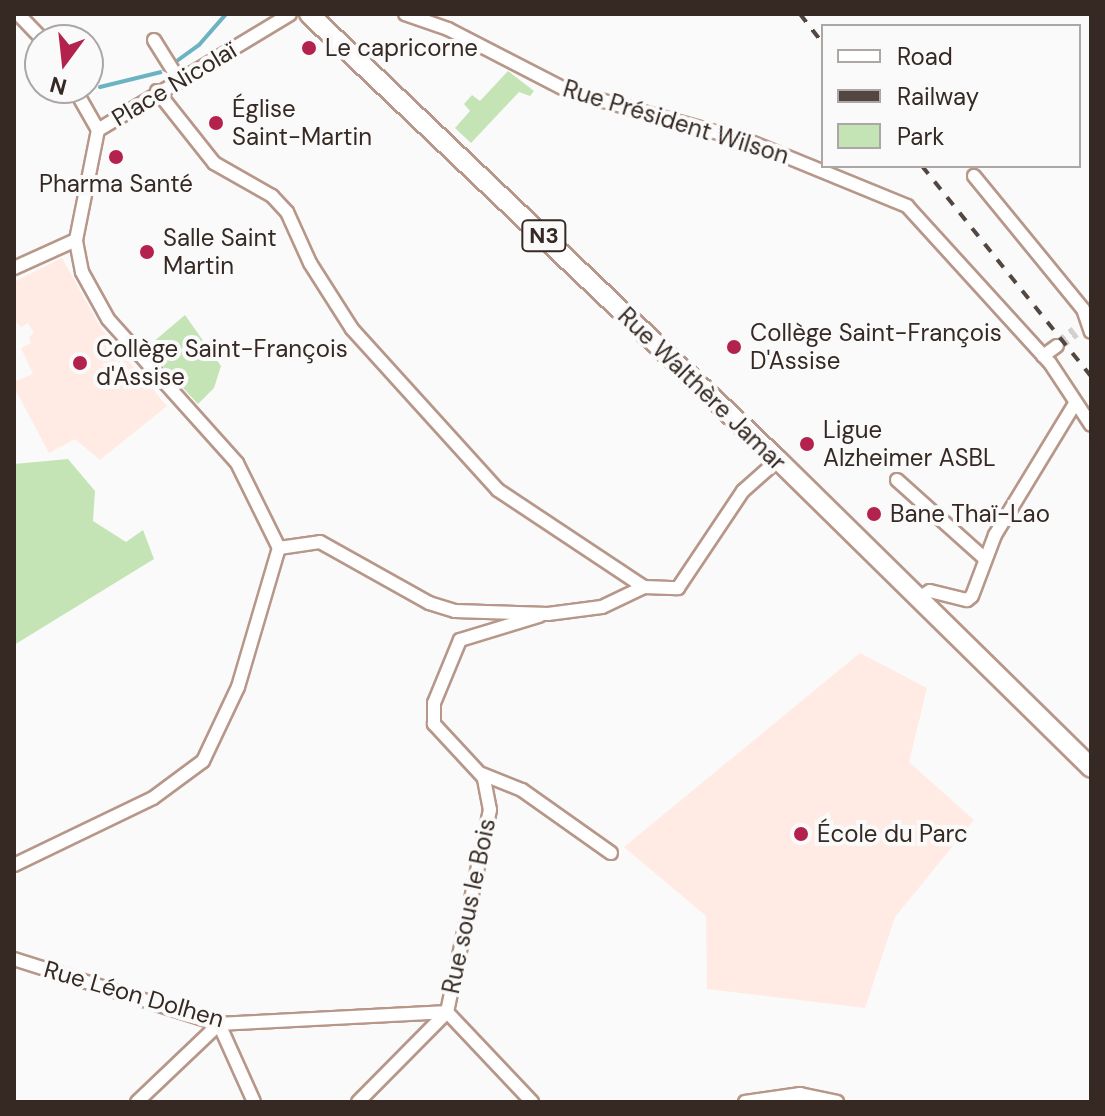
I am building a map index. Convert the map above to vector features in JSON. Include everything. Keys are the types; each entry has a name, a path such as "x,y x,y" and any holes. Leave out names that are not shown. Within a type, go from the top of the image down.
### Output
{"main road":[{"name":"Rue Walthère Jamar","path":"309,14 778,460 1091,768"}],"street":[{"name":"Place Nicolaï","path":"98,130 157,91 290,14"},
{"name":"Rue Président Wilson","path":"405,14 448,29 568,91 751,142 907,206 1043,356 1074,405 1091,425"},
{"path":"154,40 179,80"},
{"path":"157,91 214,163 272,196 287,212 310,263 352,329 498,490 644,587 669,591 688,578 743,491 778,460"},
{"name":"Place Nicolaï","path":"76,240 98,130 83,104"},
{"path":"974,176 1083,309 1083,329"},
{"path":"14,268 76,240 82,272 108,319 237,463 279,548 238,687 203,761 153,798 14,865"},
{"path":"1043,356 1057,346"},
{"path":"917,599 940,591 967,600 984,558 1074,405"},
{"path":"897,480 984,558"},
{"path":"279,548 320,542 429,603 455,611 548,614"},
{"path":"611,853 522,790 482,774 434,724 445,668 460,640 548,614 602,607 644,587"},
{"name":"Rue sous le Bois","path":"482,774 490,810 447,1012 532,1102"},
{"name":"Rue Léon Dolhen","path":"14,959 219,1024 447,1012"},
{"path":"358,1102 447,1012"},
{"path":"137,1102 219,1024 254,1102"},
{"path":"745,1102 800,1094 837,1102"}],"shaded area":[{"name":"Collège Saint-François d'Assise","path":"62,258 102,330 167,406 100,460 75,439 49,453 14,387 14,382 33,374 21,348 31,343 29,337 34,333 28,323 21,327 14,320 14,282"},
{"name":"École du Parc","path":"860,653 927,688 909,762 974,820 895,917 865,1008 707,989 706,916 624,847"}],"green space":[{"path":"508,71 534,91 530,96 519,92 471,143 455,128 470,111 464,104 472,95 480,101"},
{"path":"185,315 221,366 214,388 198,404 146,348"},
{"path":"68,459 95,491 93,521 126,542 143,530 154,559 14,645 14,464"}],"waterway":[{"path":"174,63 199,45 226,14"},
{"path":"104,86 161,72"}],"tunnel":[{"path":"1057,346 1075,332"}],"railway":[{"path":"800,14 821,40"},
{"path":"924,168 1091,376"}],"place":[{"name":"Le capricorne","path":"309,48"},
{"name":"Église Saint-Martin","path":"216,123"},
{"name":"Pharma Santé","path":"116,157"},
{"name":"Salle Saint Martin","path":"147,252"},
{"name":"Collège Saint-François D'Assise","path":"734,347"},
{"name":"Collège Saint-François d'Assise","path":"80,363"},
{"name":"Ligue Alzheimer ASBL","path":"807,444"},
{"name":"Bane Thaï-Lao","path":"874,514"},
{"name":"École du Parc","path":"801,834"}]}
